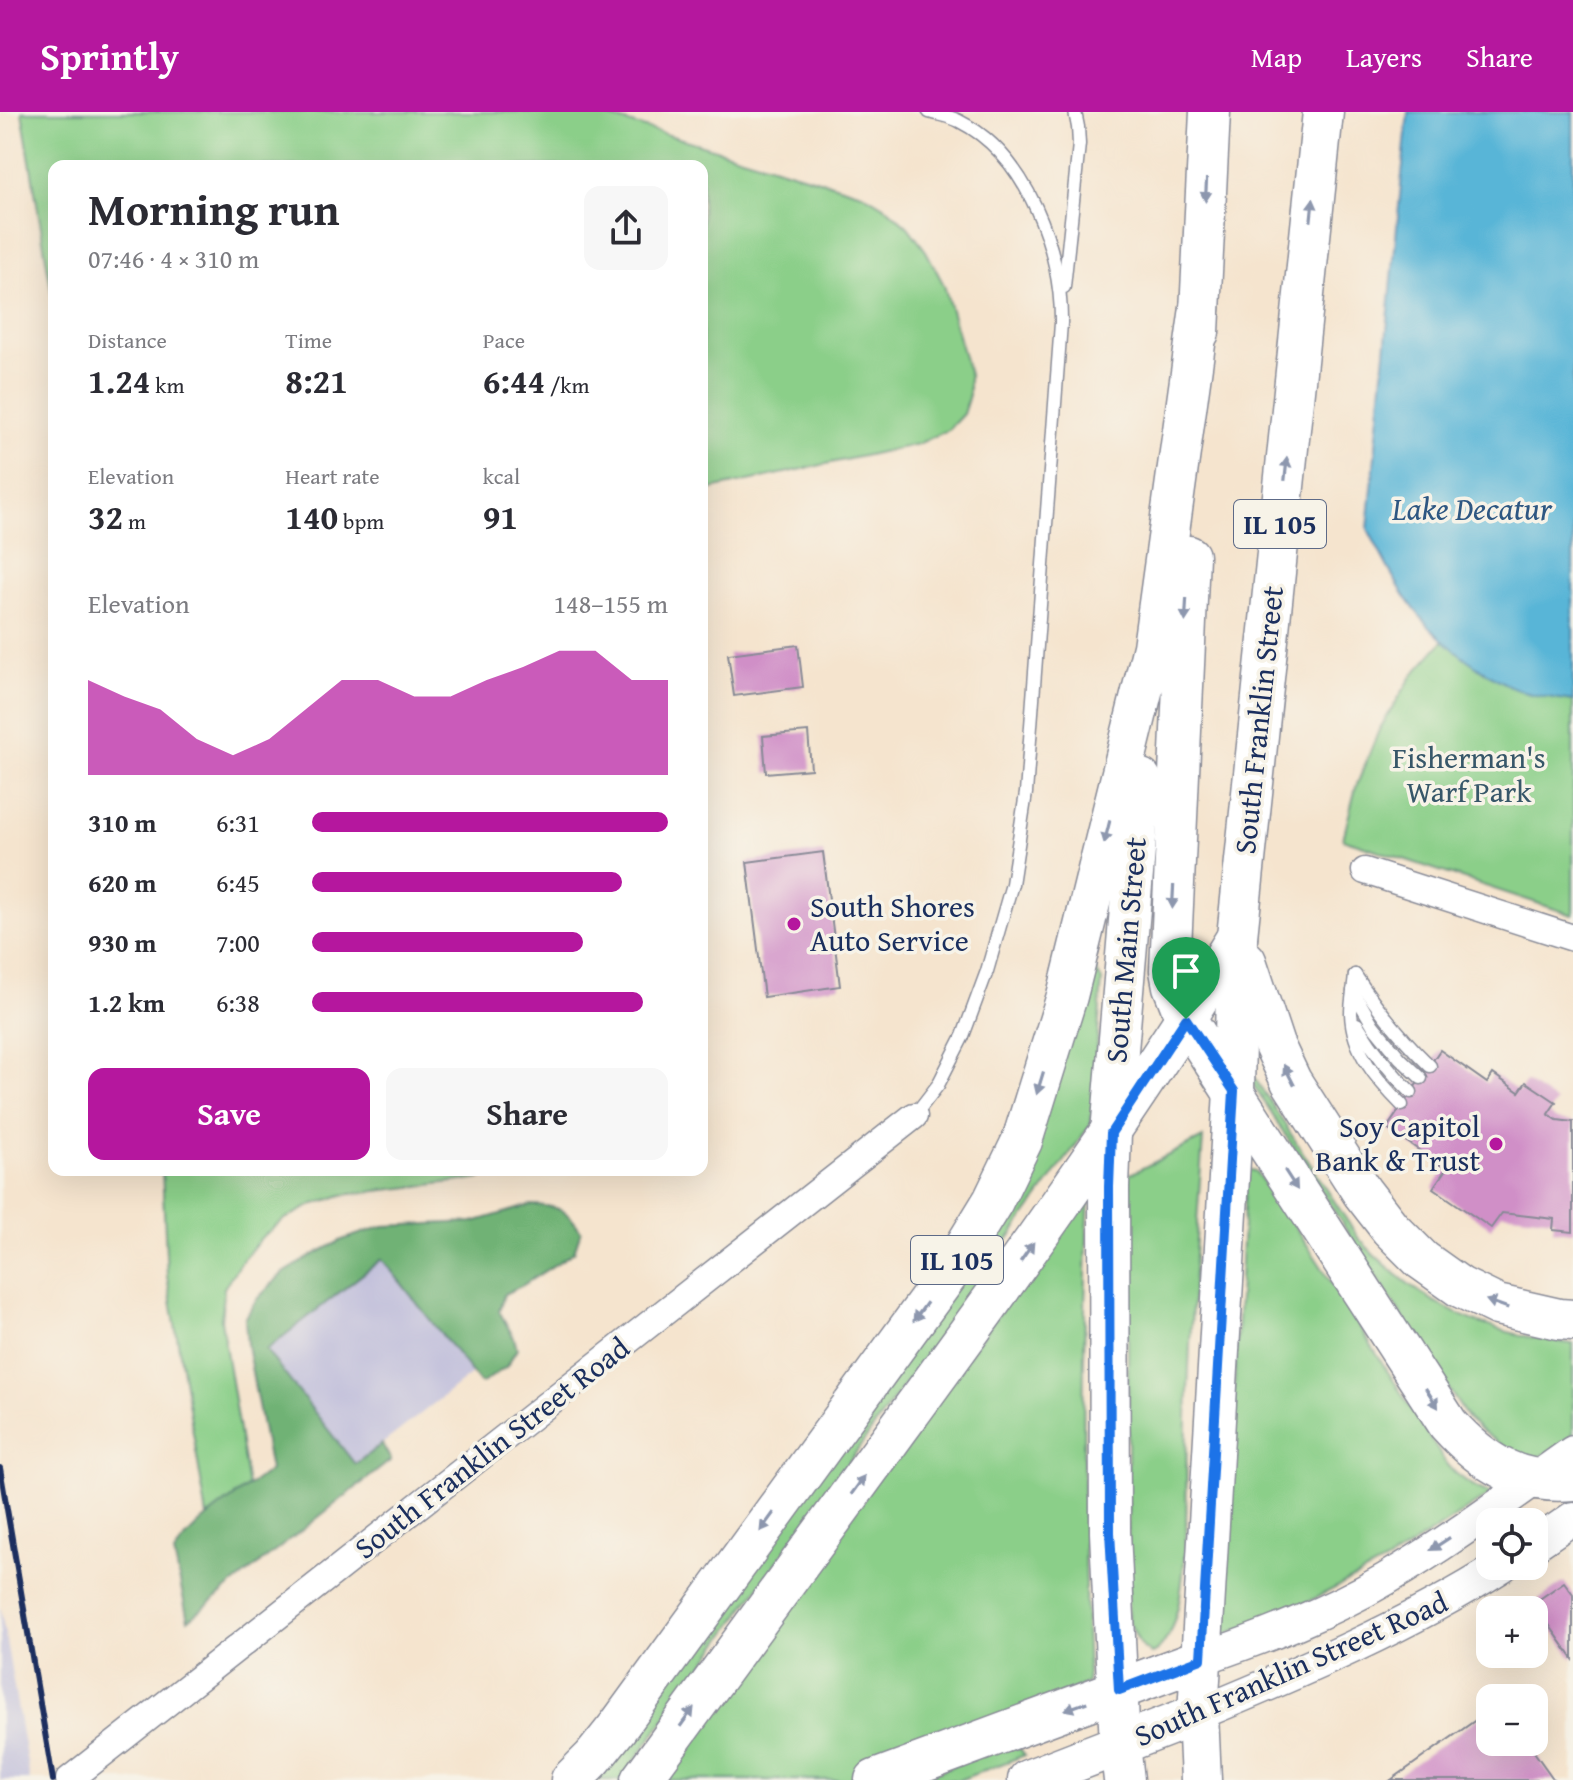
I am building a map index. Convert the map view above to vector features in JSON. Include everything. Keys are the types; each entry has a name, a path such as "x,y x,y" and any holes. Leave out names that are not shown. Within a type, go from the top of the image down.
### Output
{"main road":[{"name":"IL 105","path":"571,1780 617,1728 949,1273 972,1237 1022,1141 1067,996 1153,647 1200,308 1210,112"},
{"name":"South Franklin Street","path":"1234,1091 1237,937 1323,112"},
{"path":"1200,308 1170,970 1173,986 1186,1019 1448,1424 1468,1446 1488,1461 1509,1472 1554,1480"},
{"name":"South Main Street","path":"1122,1762 1110,1532 1109,1187 1153,647"},
{"name":"IL 105","path":"641,1780 1111,1133 1237,937"},
{"path":"1237,937 1274,1045 1291,1081 1355,1181 1390,1228 1422,1260 1460,1287 1497,1305 1573,1320"},
{"path":"1201,1780 1198,1714 1234,1091"},
{"path":"875,1780 1201,1659"},
{"name":"South Franklin Street Road","path":"1028,1780 1122,1762 1198,1714"}],"street":[{"path":"1365,871 1573,938"},
{"name":"South Franklin Street Road","path":"69,1780 914,1116"},
{"name":"South Franklin Street Road","path":"1201,1659 1319,1613 1386,1579 1469,1526 1554,1480 1573,1452"},
{"path":"1548,1535 1573,1518"},
{"name":"South Franklin Street Road","path":"1198,1714 1372,1639 1480,1580"}],"lane":[{"path":"929,112 958,120 994,147 1013,169 1030,196 1049,241 1057,270 1061,306"},
{"path":"914,1116 938,1085 963,1036 987,971 1012,884 1026,793 1061,306 1079,144 1075,112"},
{"path":"1402,1105 1371,1071 1357,1044 1351,1015 1355,975 1379,1011 1430,1066"},
{"path":"1353,991 1373,1025 1421,1078"},
{"path":"1351,1015 1372,1048 1411,1092"}],"shaded area":[{"path":"382,1258 473,1373 355,1465 266,1350"},
{"path":"0,1606 30,1780 0,1780"}],"green space":[{"path":"22,112 592,112 862,193 887,208 908,227 926,251 944,285 969,375 969,395 963,414 948,430 918,444 708,490 708,160 48,160 48,270"},
{"name":"Fisherman's Warf Park","path":"1444,640 1484,672 1525,692 1573,701 1573,915 1343,839 1356,787 1379,730 1412,676"},
{"path":"1090,961 1102,980 1091,1124 621,1780 586,1780 945,1293"},
{"path":"1252,1074 1359,1239 1406,1283 1456,1313 1482,1324 1510,1333 1573,1344 1573,1435 1549,1452 1531,1457 1501,1445 1468,1419 1250,1080"},
{"path":"1203,1138 1190,1349 1186,1534 1182,1579 1178,1608 1170,1632 1162,1646 1151,1654 1140,1645 1128,1620 1128,1175"},
{"path":"1246,1169 1255,1171 1287,1214 1447,1465 1467,1482 1491,1494 1388,1561 1294,1609 1226,1634 1221,1631"},
{"path":"162,1176 484,1176 342,1195 312,1205 285,1219 261,1238 240,1263 224,1288 221,1320 248,1486 207,1517 167,1276"},
{"path":"1089,1192 1083,1432 1087,1683 892,1765 847,1780 653,1780"},
{"path":"531,1205 560,1210 571,1217 581,1231 574,1252 504,1294 499,1311 517,1349 506,1367 481,1384 382,1259 266,1350 355,1464 382,1444 391,1460 188,1620 174,1554 206,1518 270,1470 247,1345 245,1319 256,1300 282,1274 342,1240 383,1226 473,1222"},
{"path":"1014,1742 1025,1755 959,1780 915,1780"}],"water":[{"name":"Lake Decatur","path":"1408,112 1573,112 1573,701 1524,692 1481,669 1453,649 1411,605 1368,529"}],"building":[{"path":"798,645 803,687 734,696 728,654"},
{"path":"808,732 811,769 766,773 763,736"},
{"name":"South Shores Auto Service","path":"823,852 840,986 764,997 747,862"},
{"path":"1440,1050 1487,1083 1493,1074 1519,1092 1526,1082 1556,1102 1548,1114 1557,1120 1573,1122 1573,1232 1553,1230 1554,1219 1502,1213 1491,1228 1433,1188 1446,1169 1387,1128"},
{"path":"1564,1582 1573,1594 1573,1659 1548,1623 1548,1596 1544,1596"},
{"path":"1476,1720 1476,1756 1537,1756 1554,1780 1391,1780"}],"railway":[{"path":"0,1468 53,1780"}],"place":[{"name":"South Shores Auto Service","path":"794,924"},
{"name":"Soy Capitol Bank & Trust","path":"1496,1144"}],"route":[{"path":"1186,1019 1234,1091 1201,1659 1119,1690 1110,1532 1111,1133 1186,1019"}]}
